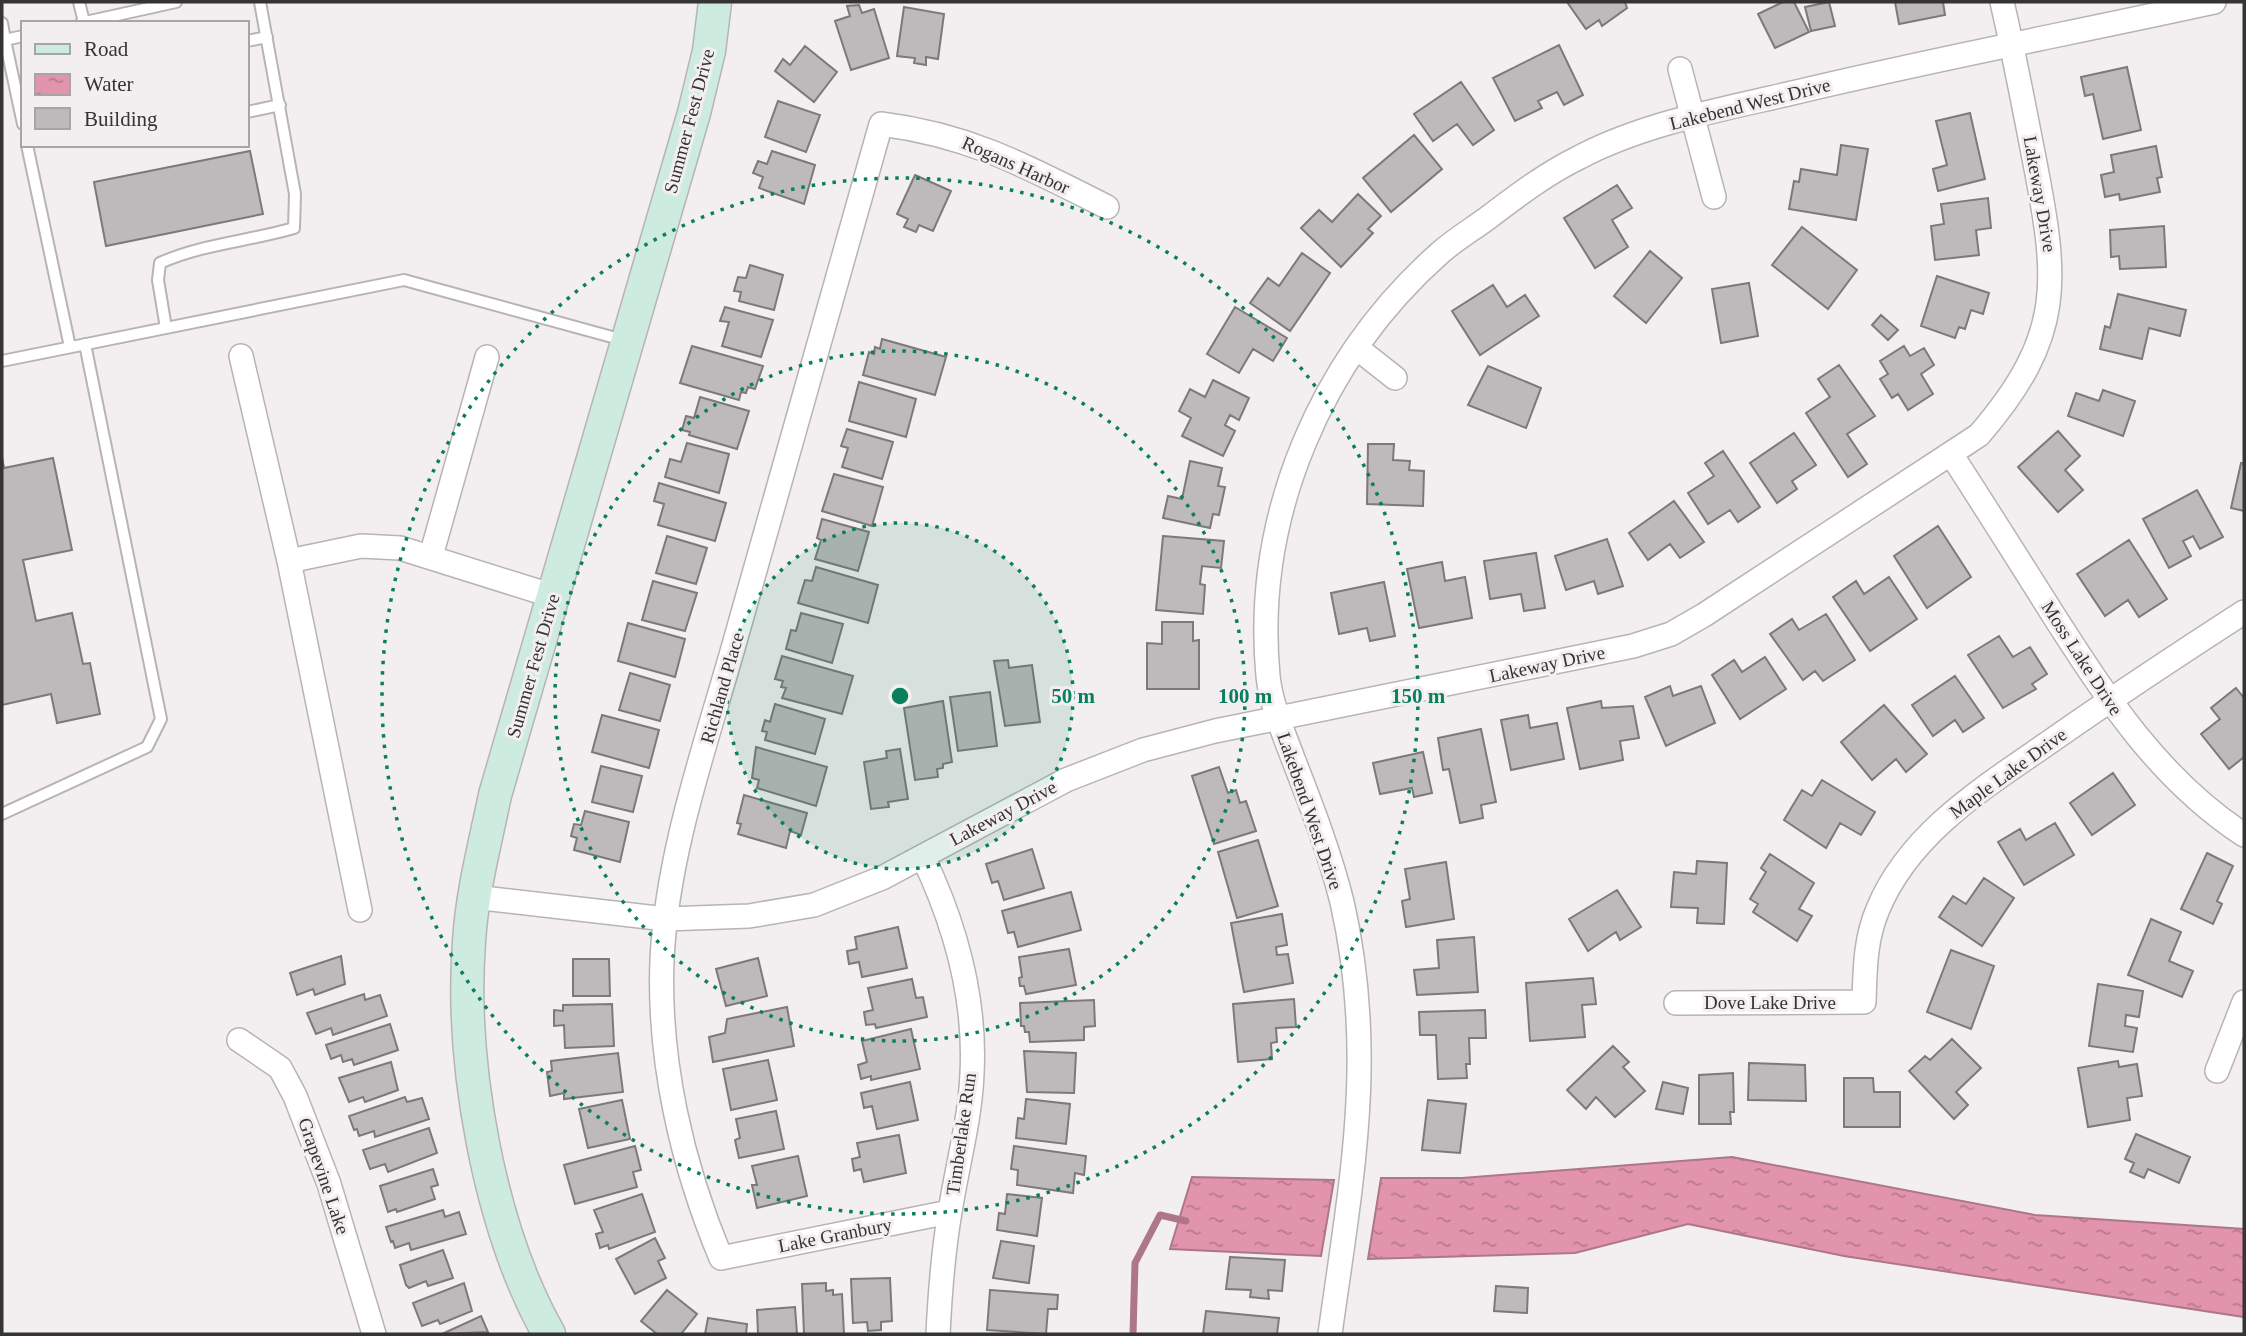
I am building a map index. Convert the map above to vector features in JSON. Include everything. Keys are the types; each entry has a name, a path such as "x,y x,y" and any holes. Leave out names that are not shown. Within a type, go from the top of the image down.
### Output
{"street":[{"name":"Summer Fest Drive","path":"549,1334 511,1249 492,1182 476,1100 469,1022 468,943 474,897 495,795 694,113 709,51 715,2"},
{"name":"Lakeway Drive","path":"474,897 666,919 749,916 814,905 860,888 1066,780 1111,762 1215,731 1633,646 1671,634 1979,435 2010,398 2033,356 2048,310 2050,239 2002,2"},
{"name":"Lakebend West Drive","path":"1330,1334 1357,1145 1361,1065 1356,981 1338,888 1319,825 1278,719 1269,683 1265,635 1268,579 1277,524 1292,470 1312,419 1357,348 1379,316 1441,252 1532,185 1581,156 1694,116 1848,79 2214,2"},
{"path":"1680,69 1714,197"},
{"name":"Rogans Harbor","path":"881,124 928,130 999,152 1107,207"},
{"name":"Richland Place","path":"721,1258 695,1187 677,1116 666,1054 662,1005 666,919 698,773 881,124"},
{"path":"1357,348 1395,378"},
{"path":"241,356 289,561 360,910"},
{"path":"431,556 487,357"},
{"name":"Moss Lake Drive","path":"1951,454 2108,701 2145,749 2178,785 2244,835"},
{"path":"289,561 361,546 400,548 553,596"},
{"name":"Maple Lake Drive","path":"1864,1002 1865,953 1875,919 1905,863 1925,838 1965,802 2108,701 2244,612"},
{"name":"Timberlake Run","path":"923,857 947,912 961,961 971,1024 972,1072 969,1110 950,1212 938,1334"},
{"name":"Dove Lake Drive","path":"1676,1003 1864,1002"},
{"path":"2217,1071 2244,1002"},
{"name":"Grapevine Lake","path":"239,1040 280,1068 295,1096 329,1184 374,1334"},
{"name":"Lake Granbury","path":"721,1258 950,1212"}],"lane":[{"path":"79,2 82,21"},
{"path":"87,21 176,2"},
{"path":"166,328 158,280 160,262 182,253 251,240 294,228 296,194 260,2"},
{"path":"2,23 3,40 21,116"},
{"path":"3,40 21,36"},
{"path":"248,41 267,37"},
{"path":"248,112 279,105"},
{"path":"27,147 70,347"},
{"path":"2,361 404,279 627,342"},
{"path":"2,814 147,747 161,719 85,344"}],"water":[{"path":"1732,1157 2035,1215 2244,1229 2244,1317 1844,1256 1688,1224 1575,1253 1368,1259 1381,1178 1462,1178"},
{"path":"1192,1177 1334,1180 1321,1256 1170,1249"}],"building":[{"path":"1567,2 1625,2 1627,8 1602,26 1599,20 1586,29"},
{"path":"1783,2 1794,2 1809,32 1775,48 1758,14"},
{"path":"1829,2 1835,26 1811,31 1805,7"},
{"path":"1895,2 1943,2 1945,15 1899,24"},
{"path":"859,5 862,13 874,9 889,58 851,70 835,21 850,16 847,6"},
{"path":"904,7 944,14 938,59 926,57 926,65 914,63 915,58 897,56"},
{"path":"1559,45 1583,95 1564,105 1557,92 1538,101 1542,108 1515,121 1493,78"},
{"path":"805,46 837,72 814,102 775,71 783,59 790,65"},
{"path":"2127,67 2141,130 2103,139 2093,94 2085,96 2081,77"},
{"path":"1461,82 1494,130 1473,145 1457,124 1433,141 1414,114"},
{"path":"778,101 820,115 806,152 765,137"},
{"path":"1970,113 1985,179 1938,191 1933,169 1947,165 1936,121"},
{"path":"1414,135 1442,169 1391,212 1363,178"},
{"path":"1841,145 1868,149 1856,220 1789,209 1794,181 1799,182 1801,169 1837,175"},
{"path":"2156,146 2162,177 2157,178 2160,192 2120,200 2119,194 2105,197 2101,175 2114,172 2111,155"},
{"path":"250,151 263,214 106,246 94,182"},
{"path":"772,151 815,165 804,204 759,188 763,177 753,173 758,161 767,164"},
{"path":"915,175 951,191 933,231 919,225 916,232 904,227 908,219 897,214"},
{"path":"1617,185 1632,208 1612,220 1628,247 1595,268 1564,218"},
{"path":"1358,194 1381,216 1368,229 1373,233 1341,267 1301,228 1319,210 1332,222"},
{"path":"1988,198 1991,228 1976,230 1979,255 1935,260 1931,226 1944,224 1941,204"},
{"path":"2164,226 2166,267 2120,269 2119,256 2111,257 2110,230"},
{"path":"1802,227 1857,270 1828,309 1772,265"},
{"path":"1650,251 1682,278 1646,323 1614,296"},
{"path":"1302,253 1330,273 1290,331 1250,303 1268,278 1279,286"},
{"path":"750,265 783,275 774,310 739,301 741,292 734,291 738,277 746,278"},
{"path":"1937,276 1989,293 1983,314 1971,310 1965,329 1959,327 1955,338 1921,326"},
{"path":"1749,283 1758,336 1721,343 1712,289"},
{"path":"1493,285 1507,307 1525,295 1539,316 1480,355 1452,311"},
{"path":"2118,294 2186,310 2180,336 2149,328 2142,359 2100,349 2105,326 2110,328"},
{"path":"725,307 773,320 761,357 722,346 729,322 720,321"},
{"path":"1235,307 1287,338 1273,361 1253,349 1239,373 1207,354"},
{"path":"1881,315 1898,330 1888,340 1872,325"},
{"path":"882,339 946,357 935,395 863,375 869,352 874,354 875,347 880,349"},
{"path":"692,346 763,366 755,389 748,387 746,393 741,392 739,400 680,383"},
{"path":"1904,346 1910,356 1924,348 1934,365 1921,374 1933,394 1908,410 1898,394 1892,398 1880,379 1888,374 1880,361"},
{"path":"1839,365 1875,416 1847,434 1867,464 1848,477 1806,413 1830,397 1818,379"},
{"path":"1488,366 1541,388 1526,428 1468,405"},
{"path":"1213,380 1249,398 1239,420 1230,415 1225,425 1235,431 1223,456 1182,436 1191,418 1179,411 1190,389 1205,397"},
{"path":"859,382 916,399 906,437 849,421"},
{"path":"2103,390 2135,401 2123,436 2068,416 2076,393 2099,401"},
{"path":"700,397 749,411 737,449 689,435 690,432 682,430 686,416 694,418"},
{"path":"847,429 893,442 882,479 842,467 848,448 841,446"},
{"path":"2058,431 2080,456 2065,470 2083,490 2058,512 2018,467"},
{"path":"1794,433 1816,465 1792,481 1797,489 1777,503 1750,463"},
{"path":"687,443 729,454 719,493 665,477 670,459 681,462"},
{"path":"1368,444 1394,444 1393,460 1410,461 1409,470 1424,471 1423,506 1367,504"},
{"path":"1723,451 1760,507 1738,522 1730,510 1708,524 1688,493 1714,476 1705,463"},
{"path":"2,457 4,468 53,458 72,550 23,560 36,621 72,613 83,664 90,663 100,714 57,723 51,694 2,705"},
{"path":"1190,461 1222,468 1218,486 1225,487 1219,515 1213,514 1210,528 1163,518 1168,496 1182,499"},
{"path":"2241,463 2244,464 2244,511 2231,508"},
{"path":"834,474 883,487 872,526 822,511"},
{"path":"659,483 726,503 715,541 658,525 664,504 654,501"},
{"path":"2197,490 2223,537 2200,549 2193,536 2183,541 2191,556 2169,568 2143,519"},
{"path":"1674,501 1704,542 1680,558 1670,544 1648,560 1629,533"},
{"path":"822,519 869,532 858,571 815,559 821,540 817,538"},
{"path":"1938,526 1971,577 1927,608 1894,556"},
{"path":"667,536 707,548 696,584 656,573"},
{"path":"1163,536 1224,541 1221,568 1202,566 1200,584 1205,585 1203,614 1156,610"},
{"path":"1607,539 1623,586 1598,594 1594,581 1566,590 1555,556"},
{"path":"2129,540 2167,599 2139,617 2128,600 2105,616 2077,574"},
{"path":"1536,553 1545,608 1524,611 1521,594 1490,599 1484,561"},
{"path":"1442,562 1445,581 1465,577 1472,618 1419,628 1407,569"},
{"path":"816,567 878,585 868,623 798,603 805,580 812,581"},
{"path":"1889,577 1917,619 1870,651 1833,597 1856,581 1864,594"},
{"path":"653,581 697,593 685,631 642,620"},
{"path":"1384,582 1395,636 1370,641 1367,628 1339,634 1331,593"},
{"path":"801,613 843,624 832,663 786,649 791,630 796,631"},
{"path":"1826,614 1855,660 1823,681 1815,671 1803,680 1770,634 1792,619 1799,630"},
{"path":"1162,622 1193,622 1193,641 1199,640 1199,689 1147,689 1147,643 1162,644"},
{"path":"628,623 685,639 675,677 618,661"},
{"path":"1999,636 2013,657 2030,647 2047,674 2032,684 2036,689 2003,708 1968,655"},
{"path":"782,656 853,676 842,714 782,698 786,688 781,687 783,681 775,679"},
{"path":"1765,657 1786,689 1740,719 1712,675 1734,660 1742,672"},
{"path":"1008,660 1009,668 1032,665 1040,722 1005,726 994,661"},
{"path":"630,673 670,685 660,721 619,710"},
{"path":"1955,676 1984,718 1963,732 1955,720 1933,736 1912,705"},
{"path":"1670,686 1673,696 1701,686 1715,723 1666,746 1645,697"},
{"path":"2236,688 2244,698 2244,757 2229,769 2201,734 2220,719 2211,708"},
{"path":"990,692 997,746 958,751 950,697"},
{"path":"943,701 952,762 937,769 938,777 915,780 904,708"},
{"path":"1601,701 1602,708 1633,706 1639,738 1620,741 1623,760 1580,769 1567,708"},
{"path":"775,704 825,719 815,754 765,740 767,732 762,731 765,720 770,722"},
{"path":"1884,705 1927,754 1906,772 1896,759 1872,780 1841,742"},
{"path":"602,715 659,730 649,768 592,752"},
{"path":"1528,715 1530,728 1557,723 1564,759 1511,770 1501,720"},
{"path":"1481,729 1496,802 1481,805 1483,818 1460,823 1449,769 1443,770 1438,738"},
{"path":"756,747 827,767 816,806 757,788 759,780 752,778"},
{"path":"900,749 908,799 888,802 889,807 871,809 864,762 887,758 886,751"},
{"path":"1423,752 1432,793 1414,797 1412,788 1380,794 1373,763"},
{"path":"601,766 642,776 633,812 592,802"},
{"path":"1219,767 1228,793 1236,790 1240,803 1246,801 1256,831 1214,844 1192,776"},
{"path":"2113,773 2135,805 2092,835 2070,803"},
{"path":"1822,780 1875,812 1861,835 1840,823 1826,848 1784,820 1802,790 1812,796"},
{"path":"744,795 807,813 801,835 790,831 786,848 738,834 741,824 737,823"},
{"path":"585,811 629,822 620,862 574,850 577,838 571,836 574,824 581,825"},
{"path":"2055,823 2074,855 2024,885 1998,842 2020,829 2026,840"},
{"path":"1258,840 1278,906 1237,918 1218,852"},
{"path":"1032,849 1044,888 1004,900 998,881 992,883 986,864"},
{"path":"2207,853 2233,866 2217,901 2222,904 2213,924 2181,909"},
{"path":"1770,854 1814,883 1799,909 1812,916 1797,941 1753,912 1758,904 1750,899 1766,872 1761,868"},
{"path":"1697,861 1727,863 1724,924 1697,923 1698,908 1671,907 1674,872 1696,874"},
{"path":"1446,862 1454,919 1406,927 1402,901 1410,899 1405,869"},
{"path":"1984,878 2014,898 1982,946 1939,917 1953,896 1966,904"},
{"path":"1617,890 1641,927 1620,940 1616,932 1588,951 1569,919"},
{"path":"1071,892 1081,930 1018,947 1014,932 1008,933 1002,911"},
{"path":"1282,914 1287,945 1276,947 1277,955 1288,954 1293,983 1244,992 1231,923"},
{"path":"2151,919 2181,932 2169,961 2193,971 2182,997 2128,975"},
{"path":"898,927 907,968 862,977 859,962 849,964 847,951 857,949 855,937"},
{"path":"1474,937 1478,992 1417,995 1414,970 1439,968 1437,940"},
{"path":"1069,949 1076,985 1026,994 1024,986 1020,986 1019,978 1022,977 1019,957"},
{"path":"1951,950 1994,966 1971,1029 1927,1012"},
{"path":"341,956 345,984 315,995 313,989 297,995 290,973"},
{"path":"758,958 767,996 726,1006 716,969"},
{"path":"573,959 609,959 610,996 573,996"},
{"path":"1593,978 1596,1004 1582,1005 1585,1037 1530,1041 1526,983"},
{"path":"912,979 916,998 923,997 927,1017 876,1028 875,1024 866,1025 864,1012 873,1010 868,988"},
{"path":"2098,984 2143,991 2139,1017 2126,1015 2125,1026 2137,1028 2133,1052 2089,1046"},
{"path":"364,994 365,1000 380,995 387,1016 333,1035 331,1028 316,1034 307,1013"},
{"path":"1294,999 1296,1027 1276,1028 1277,1042 1271,1043 1272,1059 1238,1062 1233,1004"},
{"path":"1094,1000 1095,1026 1084,1027 1084,1040 1030,1042 1029,1032 1025,1032 1024,1026 1021,1026 1020,1003"},
{"path":"612,1004 614,1046 565,1048 564,1025 554,1026 554,1010 563,1011 563,1005"},
{"path":"787,1007 794,1046 713,1062 709,1037 725,1033 727,1019"},
{"path":"1485,1010 1486,1038 1469,1038 1470,1064 1466,1064 1467,1078 1438,1079 1436,1035 1420,1035 1419,1012"},
{"path":"390,1024 398,1050 354,1065 352,1059 343,1062 341,1055 331,1059 326,1045"},
{"path":"911,1029 920,1069 871,1080 871,1076 861,1079 858,1065 867,1062 862,1041"},
{"path":"1952,1039 1981,1068 1956,1092 1968,1105 1954,1119 1909,1071 1925,1056 1930,1060"},
{"path":"1613,1046 1629,1062 1623,1067 1645,1091 1615,1117 1596,1097 1586,1109 1567,1090"},
{"path":"1024,1051 1076,1053 1074,1093 1027,1092"},
{"path":"618,1053 623,1092 564,1099 564,1093 550,1096 547,1072 552,1071 551,1061"},
{"path":"768,1060 777,1100 731,1110 723,1069"},
{"path":"2118,1061 2119,1067 2137,1064 2142,1096 2127,1098 2130,1120 2088,1127 2078,1068"},
{"path":"391,1062 398,1090 365,1102 363,1097 349,1102 339,1078"},
{"path":"1749,1063 1805,1065 1806,1101 1748,1100"},
{"path":"1733,1073 1734,1112 1730,1112 1731,1124 1699,1124 1699,1075"},
{"path":"1844,1078 1873,1078 1874,1092 1900,1092 1900,1127 1844,1127"},
{"path":"910,1082 918,1120 877,1129 872,1106 864,1108 861,1093"},
{"path":"1663,1082 1688,1088 1683,1114 1656,1109"},
{"path":"405,1097 407,1102 422,1098 429,1119 375,1137 374,1131 359,1136 357,1129 354,1130 349,1116"},
{"path":"1026,1099 1070,1104 1066,1144 1016,1138 1018,1118 1024,1119"},
{"path":"622,1100 630,1139 588,1148 579,1109"},
{"path":"1428,1100 1466,1104 1460,1153 1422,1150"},
{"path":"776,1111 784,1149 739,1158 735,1140 740,1138 736,1119"},
{"path":"429,1128 437,1153 388,1172 385,1164 370,1169 363,1150"},
{"path":"2136,1134 2190,1157 2179,1183 2148,1169 2144,1178 2130,1172 2134,1163 2125,1159"},
{"path":"899,1135 906,1173 864,1182 861,1169 854,1171 852,1159 860,1157 857,1143"},
{"path":"635,1146 641,1170 633,1172 637,1187 575,1204 564,1165"},
{"path":"1014,1146 1086,1156 1084,1175 1075,1173 1073,1193 1017,1185 1018,1170 1011,1169"},
{"path":"798,1156 807,1196 757,1208 752,1185 757,1185 752,1166"},
{"path":"433,1169 438,1185 431,1187 435,1199 397,1212 396,1209 388,1212 380,1186"},
{"path":"642,1194 655,1232 609,1249 608,1245 600,1248 596,1234 603,1232 594,1210"},
{"path":"1007,1194 1042,1198 1037,1236 997,1230 999,1213 1005,1214"},
{"path":"443,1210 445,1217 459,1212 466,1234 411,1250 409,1243 395,1248 386,1227"},
{"path":"655,1238 665,1258 658,1261 666,1278 635,1294 616,1259"},
{"path":"1001,1241 1034,1246 1029,1283 993,1278"},
{"path":"443,1250 453,1278 428,1286 426,1281 409,1288 400,1265"},
{"path":"1230,1257 1285,1260 1282,1291 1268,1290 1269,1299 1250,1297 1251,1290 1226,1289"},
{"path":"890,1278 892,1321 881,1322 881,1330 868,1331 867,1322 853,1323 851,1279"},
{"path":"464,1283 472,1311 440,1324 438,1320 422,1326 413,1303"},
{"path":"826,1283 826,1291 833,1290 833,1295 842,1294 844,1334 804,1334 802,1284"},
{"path":"1496,1286 1528,1288 1527,1313 1494,1311"},
{"path":"667,1290 697,1314 681,1334 657,1334 641,1321"},
{"path":"990,1290 1058,1295 1057,1309 1048,1309 1046,1334 987,1330"},
{"path":"795,1307 797,1334 758,1334 757,1310"},
{"path":"1206,1311 1279,1318 1277,1334 1203,1334"},
{"path":"481,1316 488,1332 442,1334"},
{"path":"708,1318 747,1324 746,1334 705,1334"}],"waterway":[{"path":"1133,1334 1135,1263 1160,1215 1186,1221"}]}
